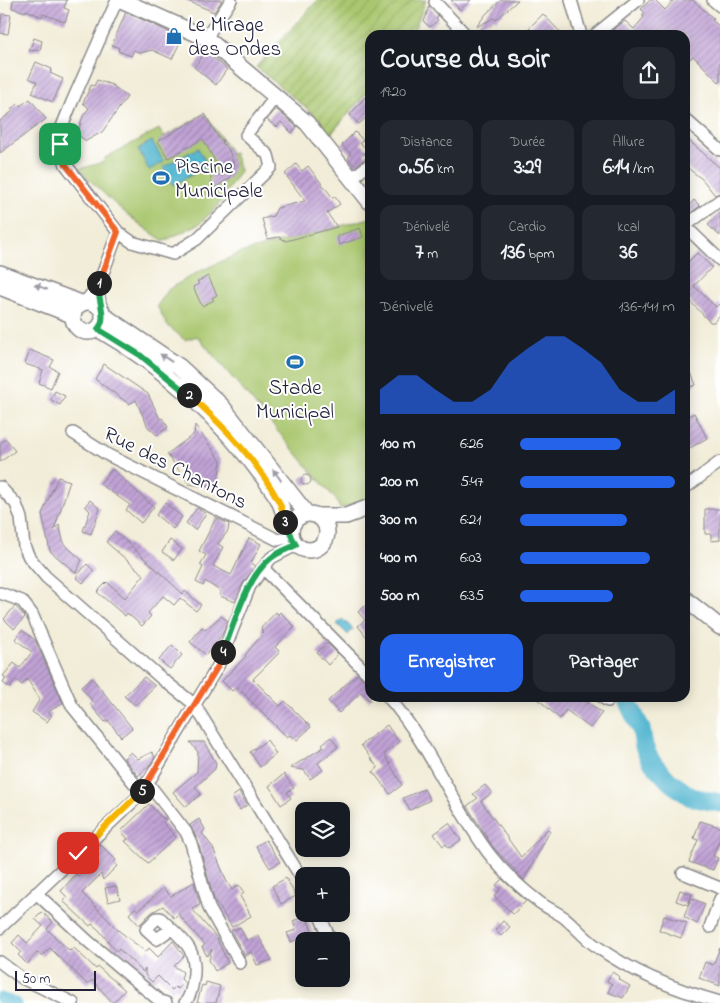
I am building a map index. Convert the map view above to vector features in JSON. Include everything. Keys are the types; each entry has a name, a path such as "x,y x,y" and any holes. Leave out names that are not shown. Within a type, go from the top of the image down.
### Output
{"street":[{"path":"117,0 68,111 61,129 59,141 66,165 118,232 132,242 173,254 197,239 272,167 268,155 246,135 276,96"},
{"path":"121,0 206,38 276,96 320,137 365,195"},
{"path":"206,38 231,0"},
{"path":"571,0 580,30"},
{"path":"601,30 638,0"},
{"path":"713,0 720,6"},
{"path":"435,2 461,30"},
{"path":"690,123 720,150"},
{"path":"352,178 365,168"},
{"path":"690,222 720,200"},
{"path":"690,231 720,260"},
{"path":"98,286 100,317 88,333 83,332 75,326 79,307 98,286 118,232"},
{"path":"0,273 79,307"},
{"path":"0,287 79,307 93,302 100,317 140,355 171,378 210,414 268,485 279,501 285,522 293,537 306,550 318,548 322,545 327,535 346,516 365,508"},
{"path":"100,317 180,367 221,405 313,515 326,524 327,535"},
{"name":"Rue des Chantons","path":"73,433 108,455 278,540 293,537"},
{"path":"690,483 720,462"},
{"path":"0,487 16,504 21,518 24,546 29,557 46,577 161,678 194,704 295,867"},
{"path":"0,928 144,788 218,666 250,586 271,558 293,537 296,518 313,515 346,516"},
{"path":"263,568 365,671"},
{"path":"0,593 22,601 32,614 72,706 144,788 186,832 191,843 208,908 240,964"},
{"path":"690,603 720,627"},
{"path":"393,702 414,730 452,800 488,852 537,901 564,918 594,945 625,965 682,992 720,1002"},
{"path":"683,873 720,888"},
{"path":"36,893 88,942 166,1003"},
{"path":"710,927 720,899"},
{"path":"171,929 191,949 195,959 192,988 185,1003"},
{"path":"0,962 20,977 74,1003"}],"green space":[{"path":"318,0 426,0 414,30 365,30 365,95 330,135 311,112 256,67"},
{"name":"Piscine Municipale","path":"205,114 231,154 234,153 240,171 217,207 199,224 164,241 119,208 79,169 104,162 105,158 159,129 164,137"},
{"name":"Stade Municipal","path":"365,219 365,500 340,509 336,500 197,336 185,340 167,325 157,306 169,289 198,272 240,253"}],"water":[{"path":"152,141 164,162 149,170 138,149"},
{"path":"198,148 208,166 173,185 163,167"},
{"path":"342,619 353,629 348,635 337,624"}],"building":[{"path":"13,0 67,0 64,8 69,10 65,22 43,14 42,17 26,10 26,12 12,8"},
{"path":"185,0 222,0 214,12"},
{"path":"451,0 471,0 460,10"},
{"path":"501,0 518,0 496,20 494,18 476,27 486,14"},
{"path":"650,0 655,0 665,10 674,0 693,0 714,19 712,20 720,27 720,83 693,56 690,59 690,30 612,30 625,21 634,29 644,17 642,15 645,13 641,9"},
{"path":"429,6 438,16 436,18 438,20 430,27 424,22"},
{"path":"126,12 182,38 172,59 152,50 140,53 134,50 131,56 118,51 119,48 112,45"},
{"path":"2,14 11,15 8,34 0,33"},
{"path":"543,14 558,30 531,30 529,28"},
{"path":"34,38 42,41 40,50 29,51"},
{"path":"206,52 227,69 216,85 194,67"},
{"path":"36,62 52,69 50,73 63,79 53,102 32,93 37,82 29,78"},
{"path":"97,80 112,85 127,97 102,132 86,141 77,134 83,116 89,108 83,103 91,85 94,86"},
{"path":"365,97 365,119 359,124 350,115"},
{"path":"30,99 46,119 0,153 0,121 13,111 11,109 18,104 20,106"},
{"path":"276,109 297,127 292,133 281,122 277,127 267,120"},
{"path":"205,114 219,139 223,140 222,143 229,150 234,166 230,178 211,190 211,172 223,176 203,139 168,158 158,141"},
{"path":"355,132 363,140 360,143 365,147 365,158 355,166 348,158 351,154 342,145"},
{"path":"690,141 720,168 720,193 715,195 702,179 690,170"},
{"path":"296,164 302,171 308,166 340,204 327,213 337,227 286,241 279,237 268,239 262,219 273,216 277,208 305,201 285,174"},
{"path":"694,200 700,206 690,213 690,204"},
{"path":"720,212 720,236 708,225"},
{"path":"360,228 363,237 339,245 337,236"},
{"path":"697,253 712,267 694,286 716,307 720,303 720,315 714,322 710,322 690,301 690,260"},
{"path":"208,276 217,295 212,298 214,300 202,306 193,287 199,284 197,282"},
{"path":"30,350 54,360 50,367 58,371 51,388 39,383 43,370 25,364"},
{"path":"104,364 148,394 160,419 162,418 168,427 157,435 148,427 136,400 129,404 95,379"},
{"path":"690,370 696,385 690,387"},
{"path":"55,391 65,396 60,405 51,400"},
{"path":"694,413 707,438 690,448 690,415"},
{"path":"195,425 221,461 217,488 189,484 167,454 194,434"},
{"path":"6,439 15,451 0,462 0,443"},
{"path":"112,469 154,507 141,523 126,510 130,505 100,484"},
{"path":"304,475 308,475 311,480 310,484 304,485 301,482 301,478"},
{"path":"58,477 70,481 54,530 59,525 64,544 82,560 76,573 50,551 42,514"},
{"path":"90,500 100,509 91,534 83,531 90,511 85,506"},
{"path":"165,503 182,517 173,529 156,515"},
{"path":"197,508 206,514 195,530 186,523"},
{"path":"705,509 720,509 720,540 711,541 711,534 705,534"},
{"path":"216,518 229,524 228,531 218,544 223,547 213,566 231,575 249,538 261,544 251,563 256,566 243,583 235,602 220,596 220,591 205,581 203,586 196,582 203,567 200,565 206,555 199,551"},
{"path":"115,531 183,594 185,591 201,605 196,611 180,598 174,605 163,596 148,613 151,616 142,626 127,613 125,616 97,592 107,582 125,598 144,575 106,542"},
{"path":"170,540 182,549 174,560 162,552"},
{"path":"87,564 94,571 83,583 76,577"},
{"path":"15,606 25,617 14,629 4,619"},
{"path":"365,606 365,620 358,612"},
{"path":"276,612 278,615 280,612 295,627 275,647 280,652 253,679 280,706 285,701 311,727 296,741 290,735 287,737 237,687 232,691 222,681 246,656 263,634 261,628"},
{"path":"221,616 228,621 222,635 206,655 190,642 202,627 205,630"},
{"path":"365,620 365,635 358,626"},
{"path":"22,630 35,640 63,703 48,712 52,715 47,722 32,712 40,699 27,679 22,685 16,680 10,688 3,683 6,678 3,676 14,663 20,668 32,652 15,639"},
{"path":"327,643 338,654 328,665 317,653"},
{"path":"172,645 182,655 170,669 159,660"},
{"path":"357,674 365,680 365,696 361,692 339,713 328,701"},
{"path":"144,677 155,686 135,705 124,696"},
{"path":"92,678 132,728 121,737 108,720 105,722 90,704 93,702 81,687"},
{"path":"541,702 587,702 602,713 590,728 566,710 560,719"},
{"path":"387,725 399,742 384,754 402,785 390,794 373,772 378,768 361,745"},
{"path":"331,737 338,747 318,763 323,770 310,779 304,770 290,768 324,747 322,744"},
{"path":"267,740 276,754 260,767 250,752"},
{"path":"190,742 204,742 216,763 215,769 195,787 201,794 186,807 173,792 197,772 198,752"},
{"path":"131,752 138,759 152,752 155,757 150,765 138,776 124,758"},
{"path":"284,774 294,788 287,792 291,798 281,805 269,786"},
{"path":"485,785 492,793 481,801 521,857 548,829 550,831 524,880 493,847 467,806 478,798 473,794"},
{"path":"424,789 430,800 410,810 403,798"},
{"path":"239,792 247,805 240,810 232,797"},
{"path":"149,804 161,817 166,819 163,823 176,837 148,863 125,841 128,839 121,831"},
{"path":"199,819 205,829 202,833 213,848 232,890 239,885 244,893 240,896 251,916 232,927 214,899 198,841 190,825"},
{"path":"700,821 720,827 720,838 713,856 718,858 713,870 689,862 698,840 694,838"},
{"path":"449,823 461,840 449,848 446,844 443,846 434,834"},
{"path":"266,840 280,862 270,868 256,846"},
{"path":"100,844 116,860 114,862 117,866 103,880 101,874 82,893 118,930 146,952 149,948 158,957 173,941 184,956 174,966 183,972 181,979 184,982 178,989 175,987 172,990 158,976 152,982 145,975 145,969 143,972 119,949 117,952 99,930 92,924 90,926 63,901 67,897 61,891 76,874 78,876 93,862 87,856"},
{"path":"286,878 295,897 281,904 272,886"},
{"path":"502,879 526,901 513,914 494,896 500,889 496,885"},
{"path":"194,882 200,905 192,909 216,937 228,963 215,971 209,960 212,949 207,956 202,947 205,945 178,914 174,918 163,906 152,912 139,925 129,914 135,908 138,910 146,904 163,888 171,896"},
{"path":"116,886 120,899 108,902 105,888"},
{"path":"680,890 692,894 688,905 676,901"},
{"path":"691,898 705,904 697,924 684,917"},
{"path":"42,912 53,922 47,929 70,951 73,947 96,969 98,967 125,990 113,1003 92,980 87,984 50,948 42,956 38,952 27,964 18,955 21,952 12,943 19,935 27,943 43,926 35,919"},
{"path":"664,916 687,923 681,938 659,930"},
{"path":"293,921 308,922 313,932 295,932 295,940 291,942 287,933 296,930"},
{"path":"503,921 510,927 501,936 495,930"},
{"path":"240,927 247,941 258,935 272,960 257,965 251,952 245,956 231,931"},
{"path":"720,948 720,986 699,978 705,962 713,965"},
{"path":"612,972 620,977 618,979 630,986 623,998 608,992 612,984 607,981"},
{"path":"206,982 220,986 216,1003 197,1003 202,985 205,986"}],"waterway":[{"path":"628,702 641,729 644,746 650,760 669,781 691,797 720,803"},
{"path":"0,998 16,1003"}],"place":[{"name":"Le Mirage des Ondes","path":"174,36"},
{"name":"Piscine Municipale","path":"161,178"},
{"name":"Stade Municipal","path":"295,362"}],"route":[{"path":"60,144 62,158 74,178 118,232 98,286 100,308 103,315 103,320 98,329 140,355 171,378 210,414 246,456 279,501 285,522 291,529 291,536 296,545 271,558 256,576 242,602 218,666 142,793 78,853"}]}
